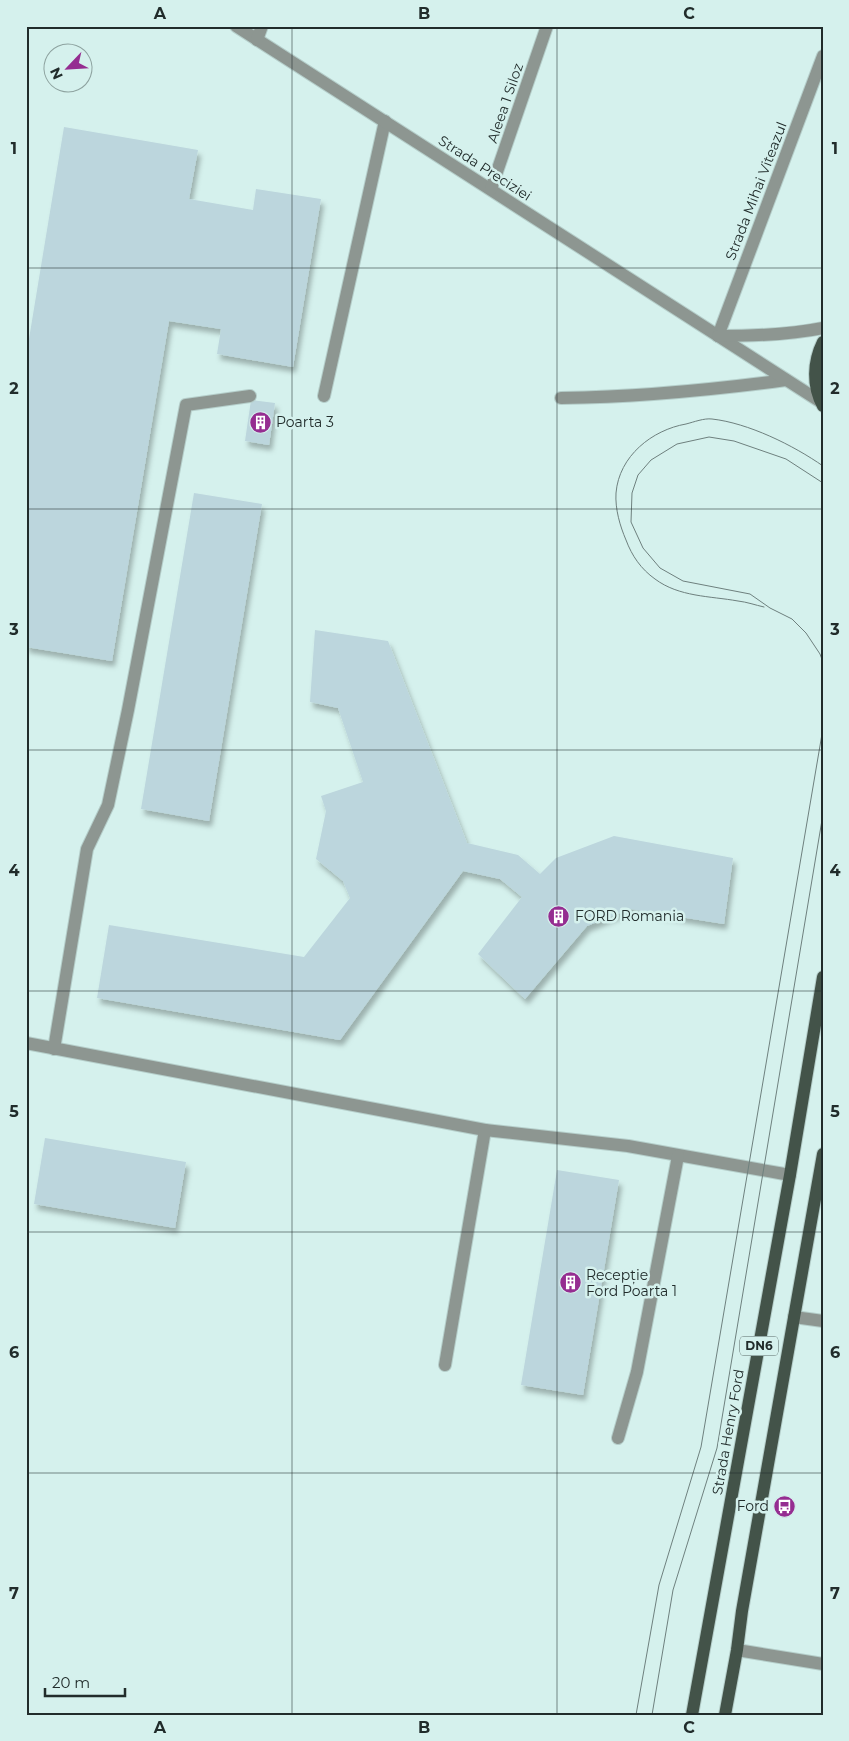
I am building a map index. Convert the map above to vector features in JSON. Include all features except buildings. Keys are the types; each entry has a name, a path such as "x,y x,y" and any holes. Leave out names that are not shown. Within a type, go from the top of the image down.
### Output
{"main road":[{"path":"822,404 817,390 815,373 818,355 823,342"},
{"name":"Strada Henry Ford","path":"692,1715 790,1175 823,977"},
{"name":"DN6","path":"725,1715 823,1154"}],"street":[{"name":"Strada Preciziei","path":"236,26 822,404"},
{"path":"257,40 262,26"},
{"name":"Aleea 1 Siloz","path":"491,189 547,26"},
{"name":"Strada Mihai Viteazul","path":"718,336 823,56"},
{"path":"324,396 385,122"},
{"path":"718,336 778,335 823,328"},
{"path":"561,398 612,397 786,380"},
{"path":"54,1049 87,849 108,805 130,701 186,405 250,396"},
{"path":"26,1043 485,1130 628,1146 790,1175"},
{"path":"445,1365 485,1130"},
{"path":"618,1438 637,1372 678,1156"},
{"path":"794,1317 823,1321"},
{"path":"737,1650 823,1664"}],"tram line":[{"path":"764,607 741,601 684,593 664,585 645,571 631,551 618,517 616,493 623,467 639,447 661,432 673,427 709,419 726,421 770,436 798,450 823,466"},
{"path":"823,483 786,459 734,441 709,437 677,444 651,460 638,475 632,493 631,522 643,548 660,568 683,581 750,594 770,608 792,619 806,633 823,662"},
{"path":"636,1715 659,1585 701,1447 823,728"},
{"path":"652,1715 673,1590 717,1448 823,814"}],"place":[{"name":"Poarta 3","path":"260,422"},
{"name":"FORD Romania","path":"559,916"},
{"name":"Recepție Ford Poarta 1","path":"570,1283"},
{"name":"Ford","path":"785,1506"}]}
